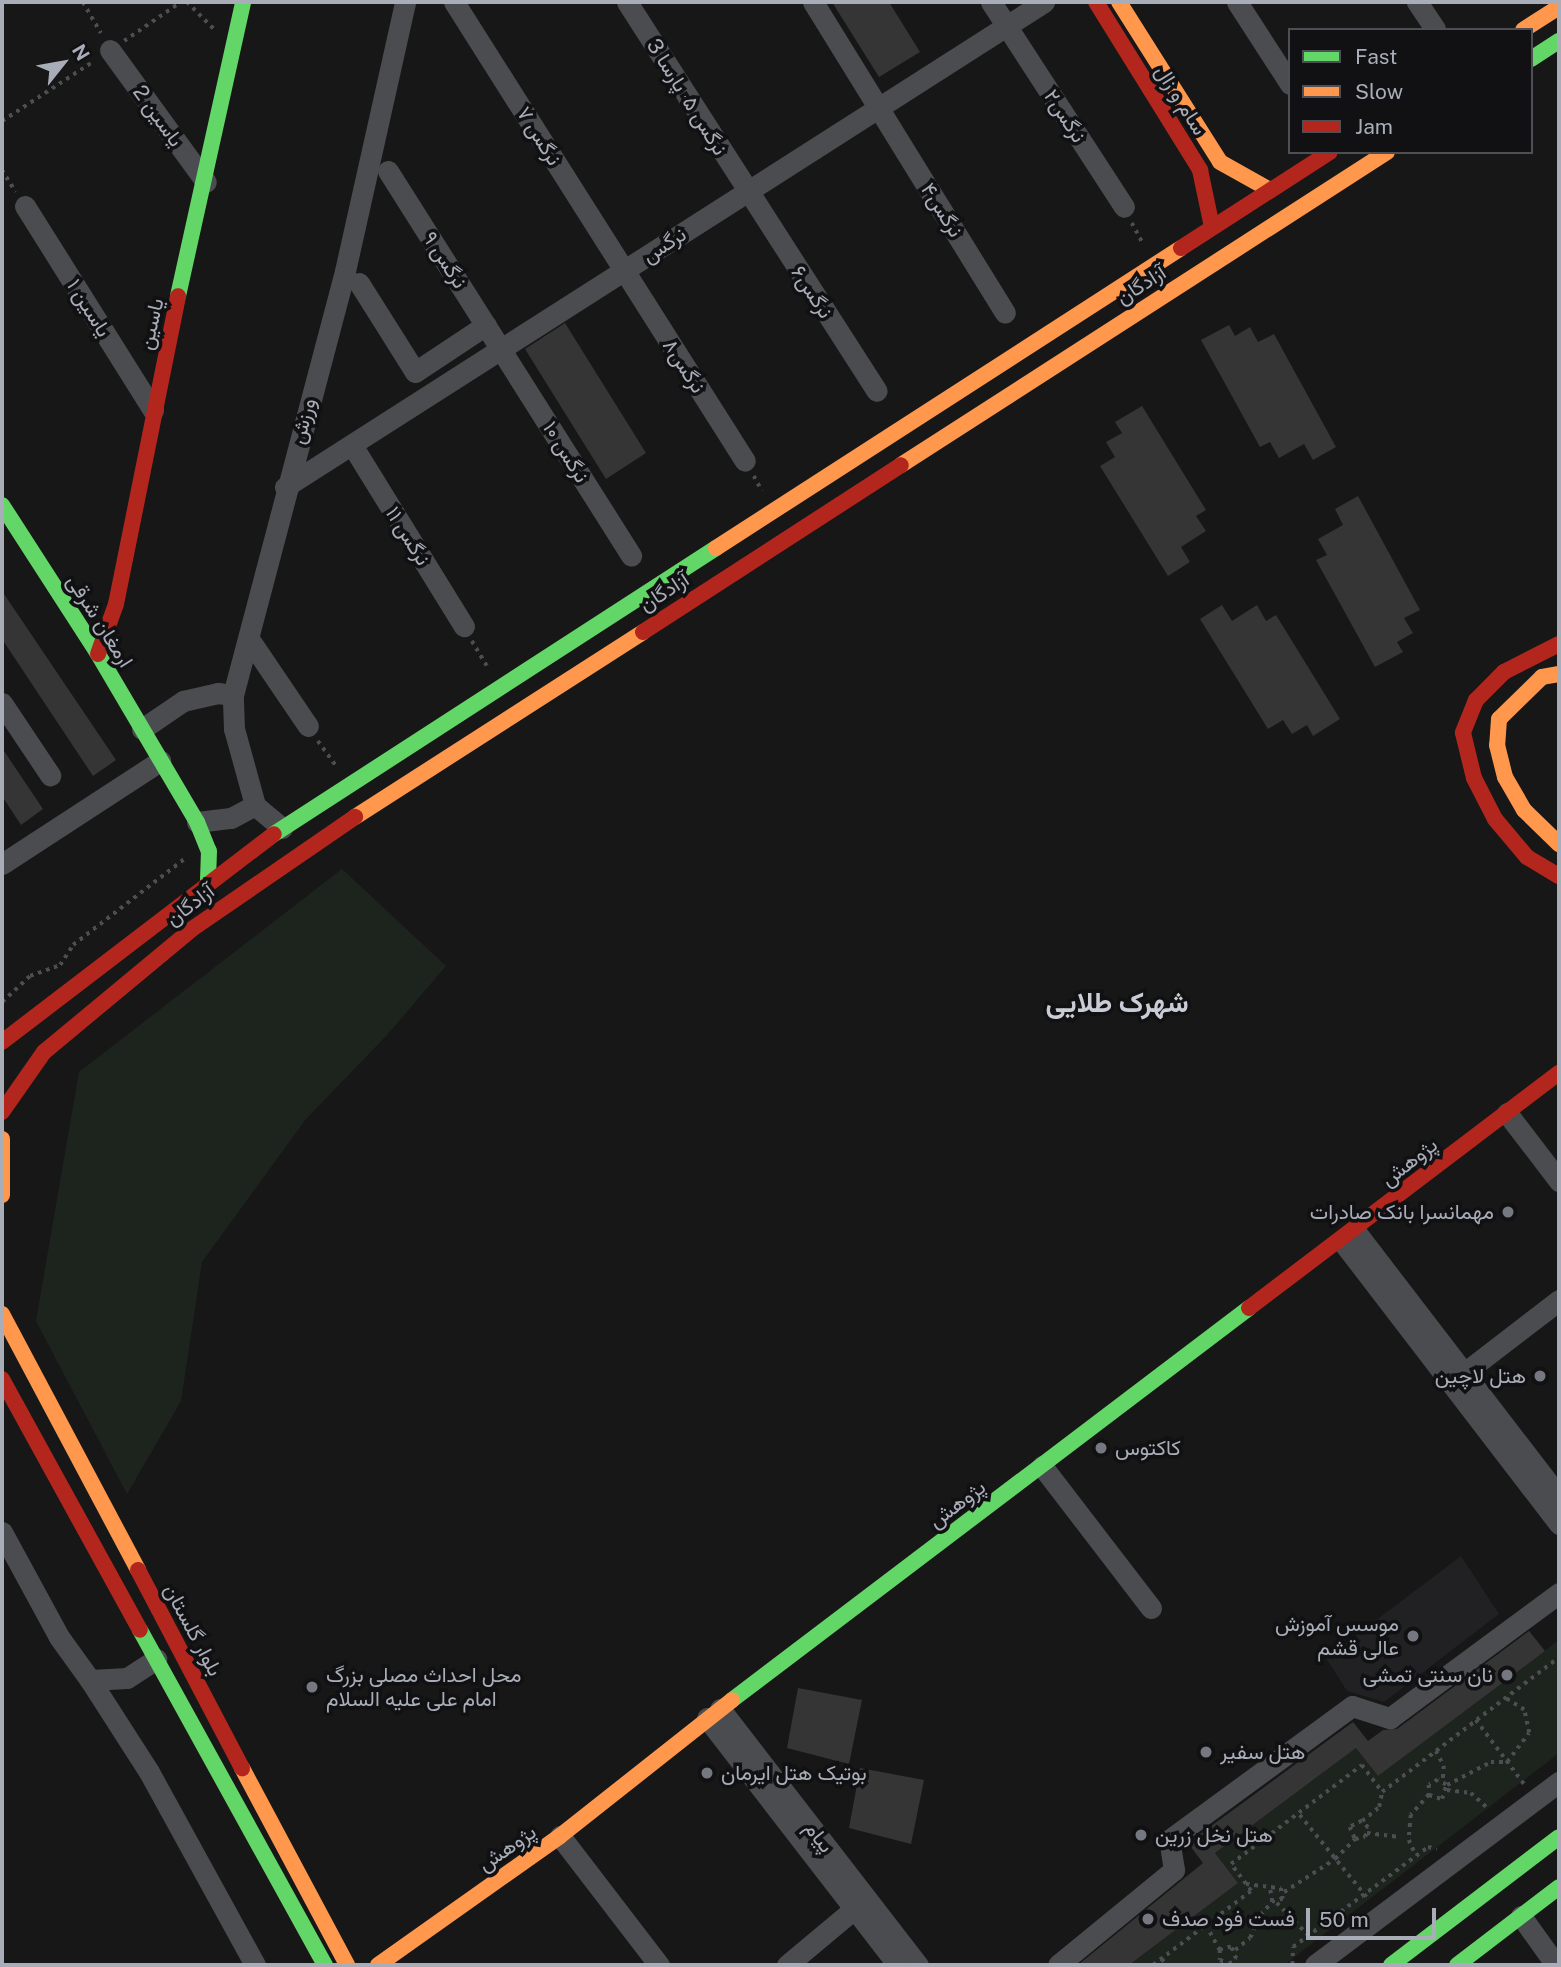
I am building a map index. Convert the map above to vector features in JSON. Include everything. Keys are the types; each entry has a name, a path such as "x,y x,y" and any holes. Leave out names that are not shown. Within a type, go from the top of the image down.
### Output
{"main road":[{"name":"یاسین","path":"98,654 116,604 153,410 243,2"},
{"name":"سام و زال","path":"1096,2 1200,170 1212,228"},
{"name":"سام و زال","path":"1119,2 1220,162 1270,190"},
{"path":"1526,28 1559,7"},
{"path":"1533,58 1559,41"},
{"name":"آزادگان","path":"2,1042 282,828 1327,154"},
{"name":"آزادگان","path":"2,1112 28,1069 44,1052 192,929 258,880 1384,154"},
{"path":"980,377 997,403"},
{"name":"ارمغان شرقی","path":"2,505 98,654 197,822 205,843 208,884"},
{"path":"1559,643 1504,672 1476,700 1463,733 1474,778 1495,819 1527,857 1559,876"},
{"path":"1559,674 1542,677 1521,693 1499,719 1497,745 1506,777 1524,810 1559,845"},
{"name":"پژوهش","path":"378,1965 560,1836 714,1714 1349,1236 1559,1073"},
{"path":"2,1139 2,1195"},
{"name":"بلوار گلستان","path":"2,1314 347,1965"},
{"path":"2,1379 325,1965"},
{"path":"1391,1965 1559,1837"},
{"path":"1457,1965 1559,1887"}],"street":[{"name":"ورزش","path":"255,805 234,729 233,695 285,488 345,271 405,2"},
{"name":"نرگس ۷","path":"454,2 623,271"},
{"name":"نرگس ۵- پارسا 3","path":"627,2 746,192"},
{"name":"نرگس۴","path":"813,2 1006,313"},
{"name":"نرگس۲","path":"991,2 1124,207"},
{"name":"نرگس","path":"285,488 1044,2"},
{"path":"1237,2 1288,81"},
{"path":"1417,2 1434,28"},
{"name":"یاسین 2","path":"110,50 205,182"},
{"name":"نرگس ۹","path":"388,171 502,349"},
{"name":"نرگس۶","path":"746,192 877,391"},
{"name":"یاسین ۱","path":"25,205 153,410"},
{"name":"نرگس۸","path":"623,271 745,461"},
{"path":"359,283 415,372 486,324"},
{"name":"نرگس ۱۰","path":"502,349 631,556"},
{"name":"نرگس ۱۱","path":"352,445 464,626"},
{"path":"249,639 308,726"},
{"path":"142,729 183,701 218,693 233,695"},
{"path":"2,703 50,775"},
{"path":"2,864 160,761"},
{"path":"197,822 231,818 255,805 282,828"},
{"path":"1507,1113 1559,1181"},
{"path":"1349,1236 1464,1373 1559,1497"},
{"path":"1349,1236 1559,1524"},
{"path":"1464,1373 1559,1300"},
{"path":"1042,1466 1151,1608"},
{"path":"2,1532 59,1637 149,1772 256,1965"},
{"path":"2,1560 24,1574"},
{"path":"1058,1965 1174,1870 1169,1840 1352,1706 1390,1718 1559,1593"},
{"path":"90,1680 127,1678 156,1659"},
{"name":"پیام","path":"714,1714 854,1909 898,1965"},
{"name":"پیام","path":"714,1714 918,1965"},
{"path":"1315,1965 1559,1782"},
{"path":"560,1836 659,1965"},
{"path":"788,1965 854,1909"},
{"path":"1521,1916 1556,1965"}],"path":[{"path":"83,2 110,50"},
{"path":"2,121 181,2"},
{"path":"187,2 234,50"},
{"path":"2,170 25,205"},
{"path":"745,461 774,511"},
{"path":"464,626 499,688"},
{"path":"308,726 349,785"},
{"path":"2,1002 30,976 60,965 73,945 205,843"},
{"path":"1355,1839 1350,1827 1379,1807 1382,1792 1559,1657"},
{"path":"1506,1698 1530,1719 1529,1732 1507,1762"},
{"path":"1476,1720 1536,1800"},
{"path":"1429,1795 1437,1800 1445,1786 1444,1766 1436,1751"},
{"path":"1445,1786 1491,1762 1507,1762"},
{"path":"1153,1965 1251,1891 1231,1864 1362,1765 1382,1792"},
{"path":"1416,1856 1409,1823 1429,1795 1433,1781 1479,1798 1492,1812 1497,1829"},
{"path":"1300,1815 1381,1916"},
{"path":"1362,1821 1367,1833"},
{"path":"1206,1925 1220,1950 1222,1964 1234,1964 1235,1950 1250,1938 1260,1915 1284,1892 1335,1859 1355,1839 1367,1833 1398,1837"},
{"path":"1292,1965 1293,1947 1427,1847 1462,1855"},
{"path":"1245,1884 1269,1890 1277,1887 1284,1892"},
{"path":"1269,1890 1275,1903 1309,1936"},
{"path":"1220,1950 1227,1946 1235,1950"},
{"path":"1162,1959 1167,1965"}],"shaded area":[{"path":"342,869 446,966 387,1035 306,1119 202,1262 181,1401 127,1494 36,1321 79,1072"},
{"name":"موسس آموزش عالی قشم","path":"1461,1556 1499,1614 1384,1702 1347,1691 1326,1658"},
{"path":"1559,1640 1559,1753 1284,1965 1129,1965 1238,1883 1215,1853 1356,1748 1378,1776"}],"building":[{"path":"832,2 889,2 920,52 879,77"},
{"path":"565,323 646,453 606,479 525,349"},
{"path":"1229,325 1235,336 1250,327 1258,342 1274,334 1336,447 1313,460 1304,444 1279,458 1270,442 1260,447 1201,340"},
{"path":"1142,406 1206,510 1196,516 1206,531 1181,547 1190,562 1168,576 1100,466 1115,457 1106,442 1122,433 1115,422"},
{"path":"1358,496 1420,610 1404,618 1413,633 1397,642 1403,652 1375,667 1316,560 1327,555 1318,539 1343,525 1335,509"},
{"path":"2,591 116,760 93,776 2,639"},
{"path":"1222,605 1232,621 1257,605 1266,621 1276,615 1340,719 1313,736 1307,725 1292,734 1283,720 1268,729 1200,619"},
{"path":"2,748 43,809 21,825 2,796"},
{"path":"1529,1631 1545,1651 1378,1776 1356,1748 1215,1853 1238,1883 1129,1965 1078,1965 1203,1863 1188,1843 1353,1722 1368,1741 1383,1730 1397,1729"},
{"path":"798,1688 862,1700 849,1764 787,1748"},
{"path":"860,1768 924,1780 911,1844 849,1828"}],"traffic: fast":[{"path":"178,296 243,2"},
{"path":"1533,58 1559,41"},
{"path":"2,505 98,654 197,822 209,851 208,884"},
{"path":"274,834 716,548"},
{"path":"732,1700 1249,1308"},
{"path":"140,1630 325,1965"},
{"path":"1391,1965 1559,1837"},
{"path":"1457,1965 1559,1887"}],"traffic: slow":[{"path":"1119,2 1220,162 1270,190"},
{"path":"1526,28 1559,7"},
{"path":"901,465 1384,154"},
{"path":"716,548 1181,248"},
{"path":"355,817 643,632"},
{"path":"1559,674 1542,677 1499,719 1497,745 1505,777 1524,810 1559,844"},
{"path":"2,1139 2,1195"},
{"path":"2,1314 138,1570"},
{"path":"378,1965 560,1836 732,1700"},
{"path":"242,1768 347,1965"}],"traffic: jam":[{"path":"1096,2 1200,170 1212,227"},
{"path":"1181,248 1327,154"},
{"path":"98,654 116,604 178,296"},
{"path":"643,632 901,465"},
{"path":"1559,644 1504,672 1476,700 1463,733 1474,778 1495,819 1527,857 1559,876"},
{"path":"2,1112 44,1052 192,929 355,817"},
{"path":"2,1042 274,834"},
{"path":"1249,1308 1559,1073"},
{"path":"2,1379 140,1630"},
{"path":"138,1570 242,1768"}],"place":[{"name":"مهمانسرا بانک صادرات","path":"1508,1212"},
{"name":"هتل لاچین","path":"1540,1376"},
{"name":"کاکتوس","path":"1101,1448"},
{"name":"موسس آموزش عالی قشم","path":"1413,1636"},
{"name":"نان سنتی تمشی","path":"1507,1675"},
{"name":"محل احداث مصلی بزرگ امام علی علیه السلام","path":"312,1687"},
{"name":"هتل سفیر","path":"1206,1752"},
{"name":"بوتیک هتل ایرمان","path":"707,1773"},
{"name":"هتل نخل زرین","path":"1141,1835"},
{"name":"فست فود صدف","path":"1148,1919"}],"district":[{"name":"شهرک طلایی","path":"1117,1002"}]}
